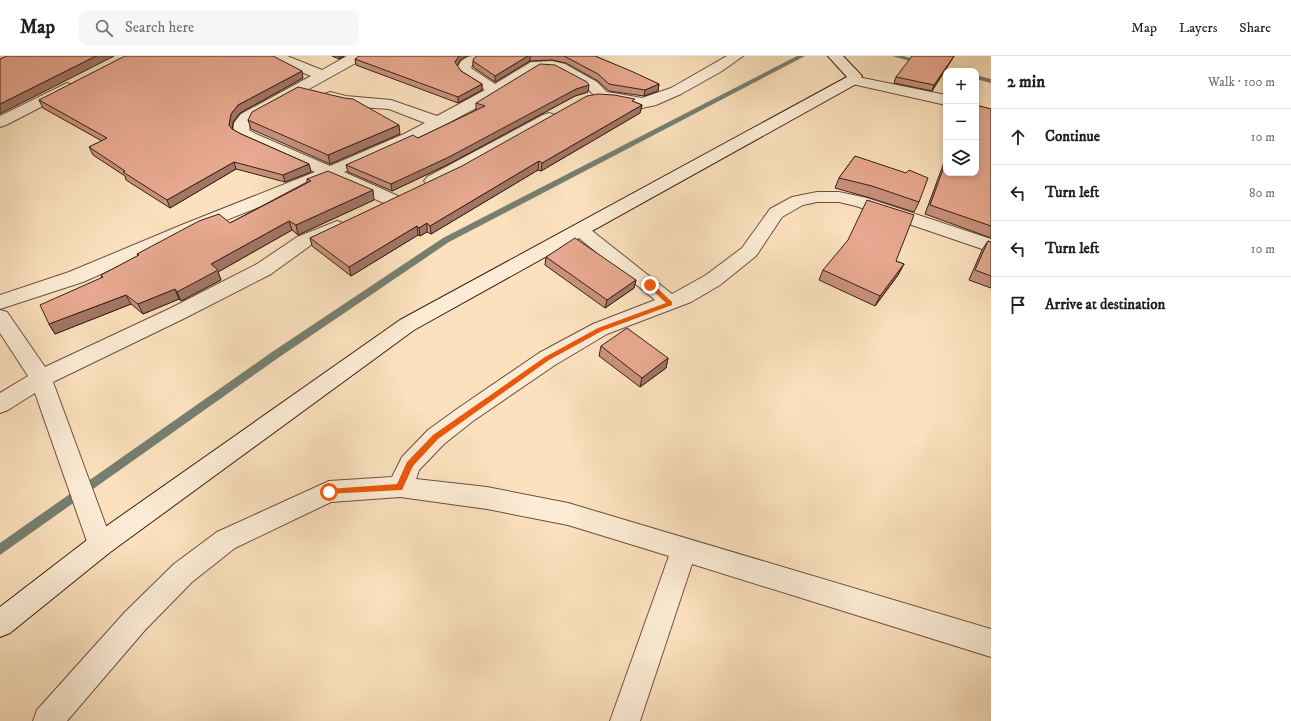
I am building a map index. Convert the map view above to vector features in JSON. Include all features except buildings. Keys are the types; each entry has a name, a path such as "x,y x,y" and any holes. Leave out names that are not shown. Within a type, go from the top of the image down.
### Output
{"street":[{"path":"274,56 324,75"},
{"path":"358,56 247,117 242,123 241,132 329,173 405,194"},
{"path":"476,56 467,61 464,68 467,73 495,90"},
{"path":"581,100 593,96 603,96 644,103 653,101 706,75 736,56"},
{"path":"834,56 853,72 855,76 853,80"},
{"path":"0,302 76,277 190,228 329,173 410,137 495,90 536,65 552,64 560,67 592,85 603,96"},
{"path":"0,624 100,545 408,325 853,80 943,99"},
{"path":"0,122 80,81"},
{"path":"298,89 346,101 391,105 438,122"},
{"path":"372,210 456,169 562,111"},
{"path":"400,487 410,464 436,437 547,358 600,330 684,298 713,280 749,252 776,213 798,201 817,197 839,197 860,202 991,246"},
{"path":"0,404 41,378 178,313 264,268 304,241 352,220"},
{"path":"580,230 650,285 670,303"},
{"path":"0,317 41,378 100,545"},
{"path":"48,721 135,621 183,573 226,540 329,492 400,487 487,498 568,514 991,643"},
{"path":"625,721 684,549"}],"waterway":[{"path":"0,550 275,355 446,240 802,56"},
{"path":"895,56 943,69"},
{"path":"979,78 991,81"}],"route":[{"path":"329,492 400,487 410,464 436,437 547,358 600,330 670,303 650,285"}]}
